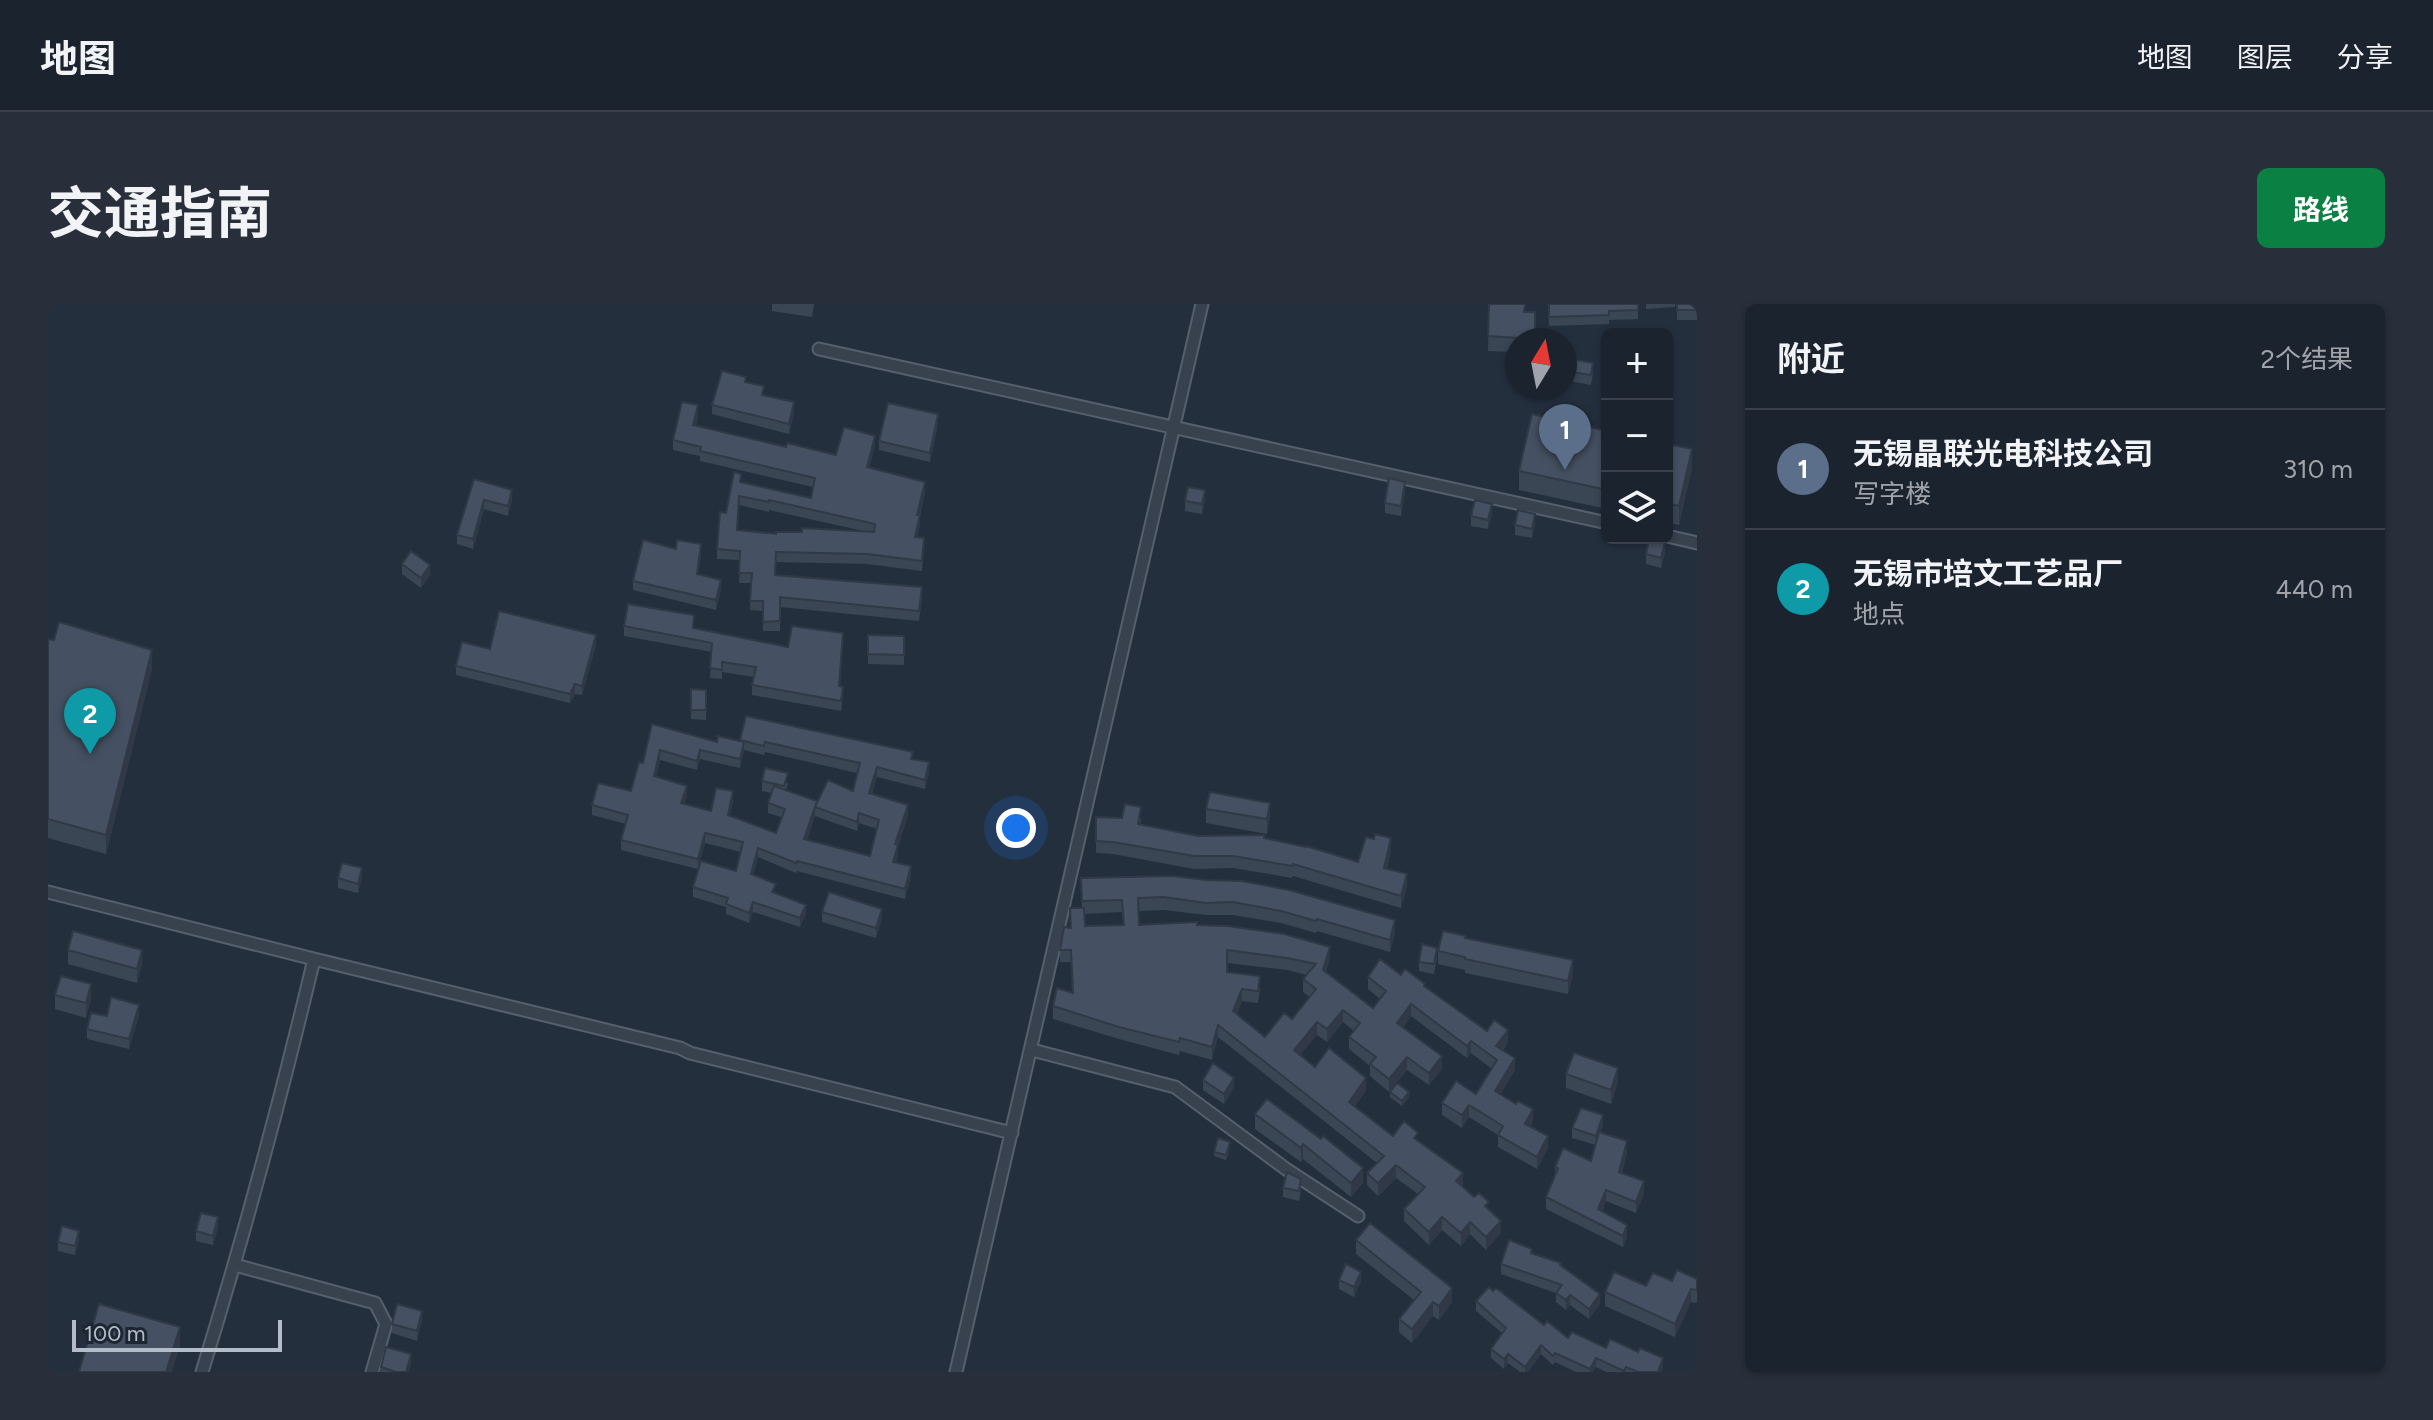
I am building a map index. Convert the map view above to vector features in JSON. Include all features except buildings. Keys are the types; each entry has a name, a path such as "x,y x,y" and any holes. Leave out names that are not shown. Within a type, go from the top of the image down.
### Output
{"street":[{"path":"956,1372 1202,304"},
{"path":"819,349 1601,522"},
{"path":"1673,537 1697,543"},
{"path":"48,892 1012,1133"},
{"path":"202,1372 283,1089 314,959"},
{"path":"1032,1050 1175,1087 1286,1169 1358,1216"},
{"path":"235,1265 375,1303 386,1324 372,1372"}],"place":[{"name":"无锡晶联光电科技公司","path":"1565,470"},
{"name":"无锡市培文工艺品厂","path":"90,754"}]}
